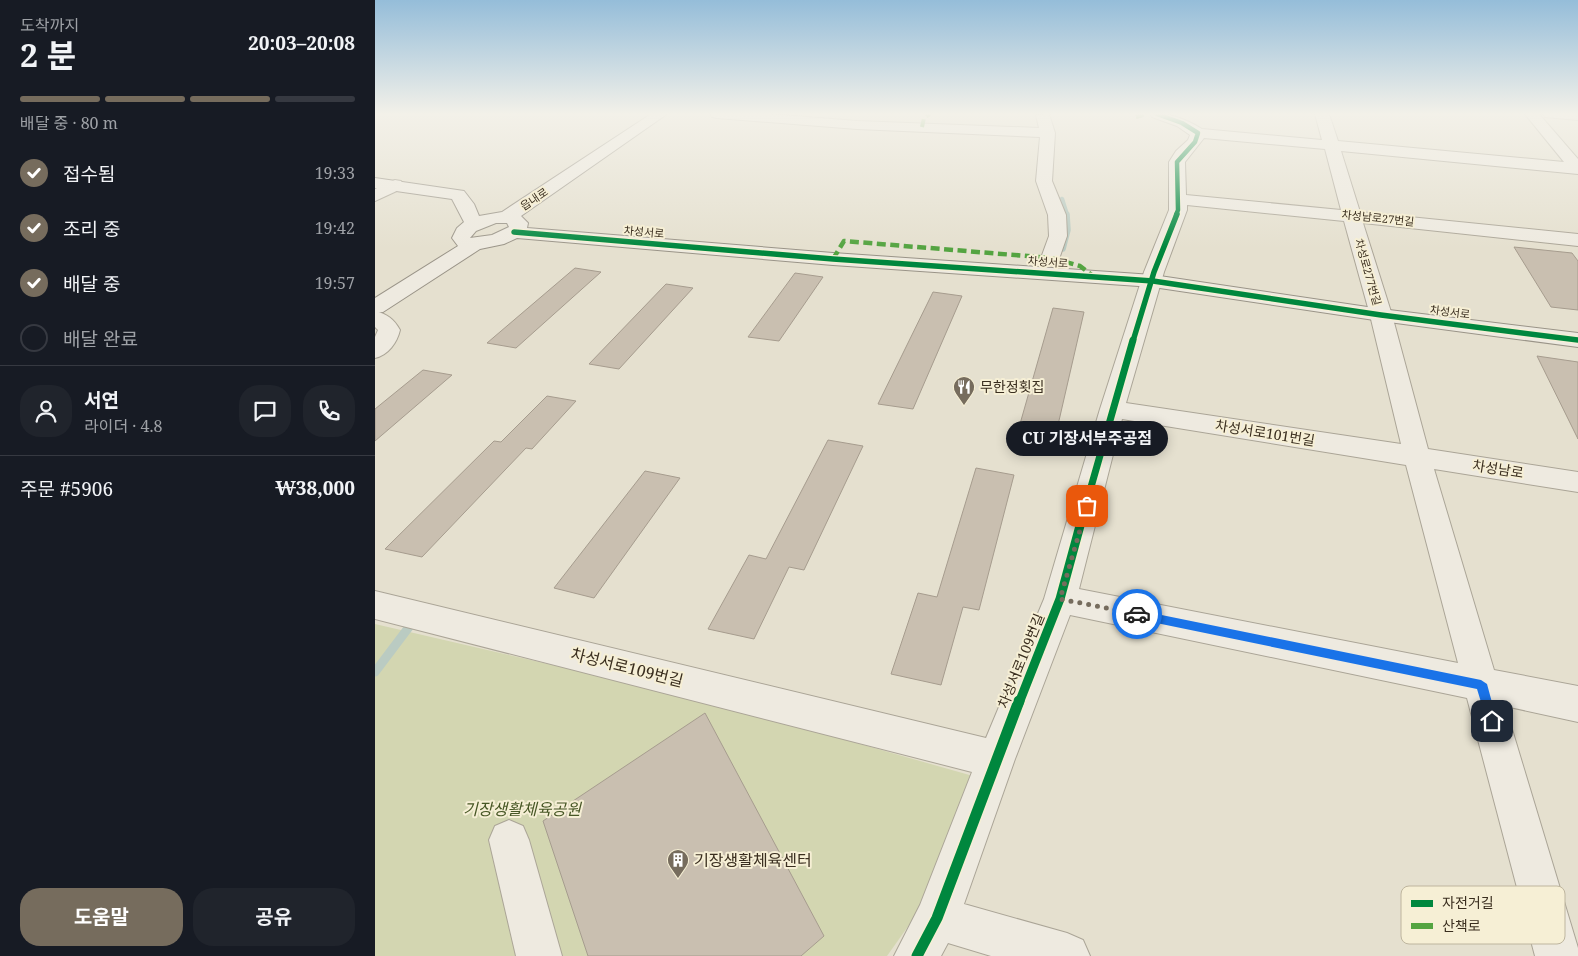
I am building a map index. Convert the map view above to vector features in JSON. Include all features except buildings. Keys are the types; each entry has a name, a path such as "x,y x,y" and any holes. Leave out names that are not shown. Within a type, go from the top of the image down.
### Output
{"street":[{"name":"읍내로","path":"510,225 600,159"},
{"path":"1046,159 1044,181 1057,215 1058,236 1051,258"},
{"name":"차성서로109번길","path":"917,956 937,918 995,758 1060,599 1112,409 1153,281 1154,272 1179,210 1178,159"},
{"name":"차성로277번길","path":"1335,159 1381,315"},
{"path":"1477,159 1578,168"},
{"path":"375,183 458,195 465,204 474,234"},
{"path":"375,196 395,185"},
{"name":"차성남로27번길","path":"1178,198 1578,240"},
{"path":"474,234 497,240 510,225"},
{"name":"차성서로","path":"510,225 833,259 1153,281 1381,315 1578,340"},
{"path":"375,307 474,234"},
{"path":"1381,315 1417,457 1538,886"},
{"path":"375,317 386,324 389,330 387,338 375,351"},
{"name":"차성서로101번길","path":"1112,409 1417,457"},
{"name":"차성남로","path":"1417,457 1578,482"},
{"path":"1060,599 1578,704"},
{"name":"차성서로109번길","path":"375,605 995,758"},
{"path":"509,840 539,956"},
{"path":"937,918 1067,956"}],"green space":[{"name":"기장생활체육공원","path":"375,624 712,702 973,776 914,918 887,956 375,956"}],"waterway":[{"path":"1062,199 1067,215"},
{"path":"1063,249 1068,230 1067,214"},
{"path":"375,672 409,627"}],"marked path":[{"path":"833,259 844,241 1051,258 1080,266 1093,276"}],"cycle path":[{"path":"917,956 937,918 996,759 1060,599 1112,409 1154,272 1178,210 1177,162 1179,159"},
{"path":"514,232 833,259 1153,281 1381,315 1578,340"}],"way so far":[{"path":"1087,506 1060,599 1137,614"}],"place":[{"name":"무한정횟집","path":"964,406"},
{"name":"CU 기장서부주공점","path":"1087,506"},
{"name":"기장생활체육센터","path":"678,879"}],"route":[{"path":"1137,614 1481,684 1492,721"}]}
